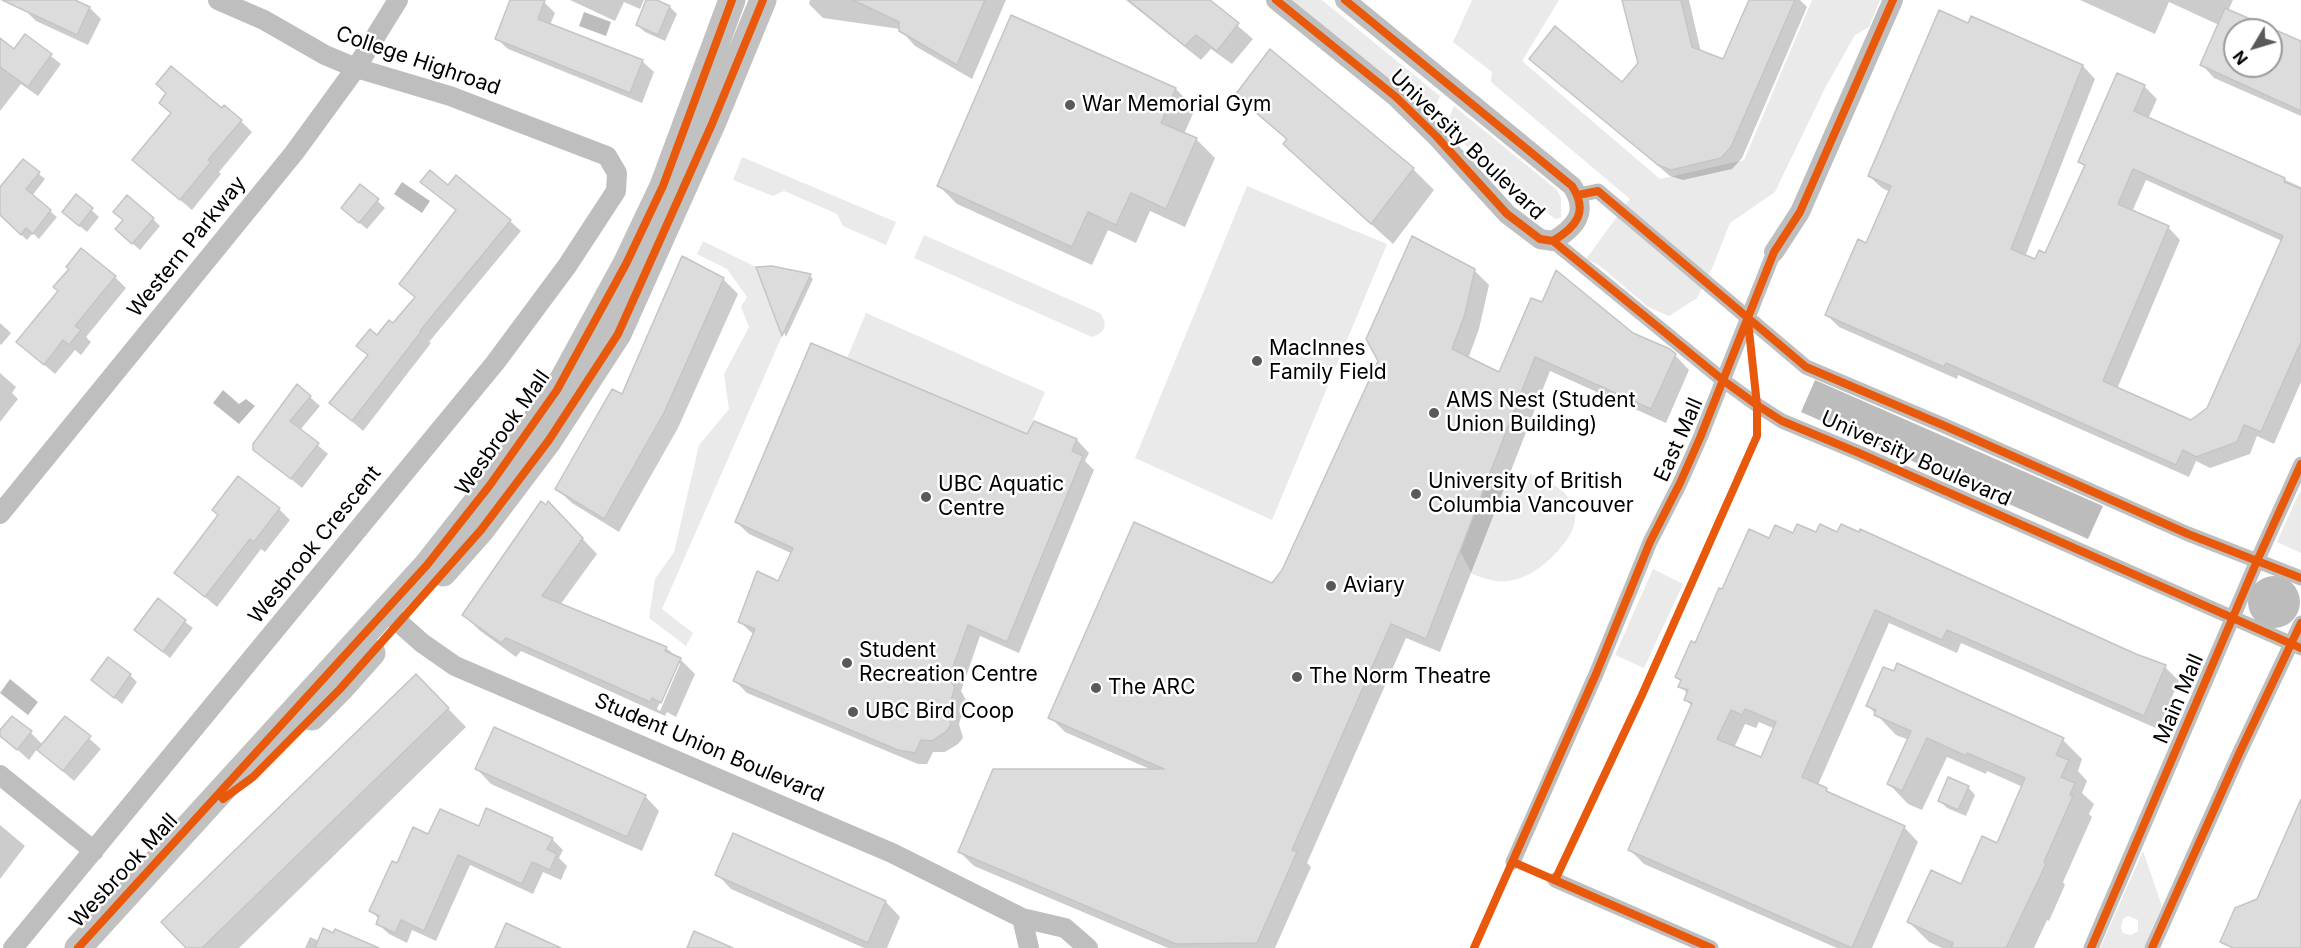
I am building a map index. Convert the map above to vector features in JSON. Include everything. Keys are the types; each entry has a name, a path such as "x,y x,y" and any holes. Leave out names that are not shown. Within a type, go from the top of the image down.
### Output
{"main road":[{"name":"Wesbrook Mall","path":"78,948 197,819 253,777 340,689 393,617 427,565 465,518 557,390 626,264 663,186 732,0"},
{"name":"Wesbrook Mall","path":"393,617 481,530 549,440 618,334 712,124 763,0"}],"street":[{"name":"College Highroad","path":"218,0 264,20 326,55 356,68 450,96 607,156"},
{"name":"Western Parkway","path":"0,514 294,153 356,68 399,0"},
{"name":"University Boulevard","path":"1276,0 1396,98 1436,136 1507,214 1540,239 1553,242 1724,381 1782,421 2296,646"},
{"name":"University Boulevard","path":"1345,0 1564,178 1578,195 1578,219 1570,230 1553,242"},
{"name":"East Mall","path":"1513,862 1596,674 1650,542 1680,483 1724,381 1774,252 1800,212 1893,0"},
{"name":"Wesbrook Crescent","path":"13,948 495,363 560,276 616,191 617,173 607,156"},
{"name":"University Boulevard","path":"1578,195 1598,190 1806,367 2188,534 2301,578"},
{"name":"Main Mall","path":"2091,948 2301,464"},
{"name":"Student Union Boulevard","path":"393,617 422,643 456,666 892,853 1022,918 1065,928 1088,948"},
{"path":"2152,948 2238,756 2296,646 2301,623"},
{"path":"0,775 94,851"},
{"path":"1555,880 1710,948"},
{"path":"1022,918 1029,948"}],"shaded area":[{"path":"1288,0 1322,0 1440,96 1430,117"},
{"path":"1472,0 1559,0 1522,61 1660,179 1744,160 1812,0 1880,0 1869,27 1855,35 1825,88 1775,192 1730,223 1697,298 1669,316 1648,307 1599,265 1586,259 1630,199 1491,82 1492,72 1453,42"},
{"path":"584,12 611,22 606,36 579,26"},
{"path":"1454,106 1557,190 1561,198 1561,218 1555,219 1445,128"},
{"path":"742,157 896,222 886,245 843,226 837,214 784,191 773,196 733,180"},
{"path":"402,182 430,201 422,213 394,194"},
{"name":"MacInnes Family Field","path":"1247,186 1387,244 1272,520 1135,458"},
{"path":"924,235 1100,313 1105,325 1103,330 1092,337 914,258"},
{"path":"703,241 756,267 782,336 662,609 693,633 686,646 649,618 655,579 674,552 699,445 729,409 724,374 749,327 741,307 747,297 727,269 697,254"},
{"path":"866,313 1045,392 1027,434 847,358"},
{"path":"1815,380 2103,506 2088,539 1801,412"},
{"path":"223,390 239,404 246,399 255,406 239,424 213,403"},
{"path":"1527,473 1556,486 1573,504 1574,527 1567,540 1545,563 1522,578 1499,581 1472,574 1460,551 1485,486 1519,489"},
{"path":"2301,493 2301,553 2277,542"},
{"path":"1653,569 1683,584 1644,668 1615,655"},
{"path":"2269,576 2279,576 2293,583 2300,602 2293,621 2279,628 2269,628 2259,624 2252,617 2248,607 2248,597 2252,587 2259,580"},
{"path":"10,679 38,702 28,715 0,693"},
{"path":"2143,851 2162,906 2144,948 2100,948","holes":["2128,916 2138,920 2138,931 2131,935 2123,933 2121,928 2123,919"]}],"building":[{"path":"2,0 75,0 90,7 77,35"},
{"path":"510,0 545,0 538,19 643,60 630,93 495,39"},
{"path":"646,0 657,0 670,6 658,35 636,25"},
{"path":"853,0 985,0 957,65 899,31 899,22"},
{"path":"1128,0 1210,0 1239,23 1217,51 1196,35 1185,46"},
{"path":"1622,0 1681,0 1692,47 1723,59 1749,0 1795,0 1731,147 1721,158 1671,170 1658,165 1529,59 1555,26 1622,82 1638,63"},
{"path":"2225,8 2248,18 2223,18 2223,75 2200,65"},
{"path":"1939,10 1968,23 1971,16 2083,65 2011,249 2035,259 2039,250 2045,253 2085,165 2078,162 2117,73 2145,85 2134,111 2285,178 2284,182 2301,189 2301,342 2261,432 2244,425 2237,442 2196,457 2183,450 2176,465 1946,363 1944,367 1825,315 1858,239 1866,243 1891,186 1868,176","holes":["2133,169 2283,236 2207,408 2191,420 2103,381 2169,226 2118,204"]},
{"name":"War Memorial Gym","path":"1011,15 1176,88 1161,123 1197,138 1166,209 1131,193 1116,225 1088,212 1072,247 937,186"},
{"path":"2283,33 2301,41 2301,111 2229,78 2283,78"},
{"path":"25,34 52,54 28,87 0,67 0,38 14,49"},
{"path":"1270,49 1414,168 1371,224 1283,144 1287,139 1235,95"},
{"path":"171,66 222,108 224,105 242,120 208,160 211,162 180,200 132,160 171,113 159,103 166,93 156,84"},
{"path":"23,159 40,172 26,189 51,210 33,234 26,228 21,235 0,215 0,187"},
{"path":"430,170 448,185 456,175 511,220 420,331 352,421 329,403 368,355 356,346 370,329 377,335 389,320 393,323 415,297 399,284 456,210 420,182"},
{"path":"360,184 379,199 359,223 341,208"},
{"path":"76,194 93,208 79,226 62,212"},
{"path":"127,195 154,218 132,244 115,229 123,220 113,212"},
{"path":"1412,236 1475,269 1465,314 1452,349 1499,372 1531,298 1542,302 1556,270 1633,333 1670,349 1676,354 1651,409 1535,357 1426,639 1391,624 1292,850 1297,852 1257,943 1176,944 958,852 993,769 1164,769 1048,718 1134,522 1272,583 1282,570 1378,361 1366,339"},
{"path":"81,248 116,276 75,326 81,330 69,345 63,340 44,365 16,342 58,291 53,287 69,269 66,267"},
{"path":"682,256 724,278 664,413 604,519 555,489 612,389 622,394"},
{"path":"772,266 811,274 782,336 756,267"},
{"path":"811,343 1027,434 1034,421 1077,439 1072,451 1083,456 1007,642 968,625 949,678 955,687 948,711 951,725 946,732 932,741 921,740 915,753 898,750 733,681 755,629 738,622 757,571 778,581 793,548 735,522"},
{"path":"297,384 311,396 290,421 319,443 291,479 253,450 253,444"},
{"path":"238,476 280,508 254,542 250,539 205,597 174,573 218,515 212,510"},
{"path":"541,501 546,505 548,501 583,538 542,596 667,647 665,651 681,658 661,703 652,698 650,702 506,638 501,643 462,615"},
{"path":"1797,524 1816,532 1820,524 1837,532 1841,524 1859,532 1860,529 2136,654 2166,665 2144,716 1947,630 1942,640 1875,610 1802,777 1827,788 1826,791 1905,826 1852,948 1628,850 1692,703 1684,700 1688,690 1678,687 1681,680 1675,677 1691,641 1695,643 1719,588 1722,589 1749,529 1769,538 1775,525 1793,533","holes":["1745,709 1776,722 1761,757 1717,739 1731,710 1742,715"]},
{"path":"158,598 186,620 163,652 134,630"},
{"path":"108,657 131,674 114,698 91,680"},
{"path":"1897,663 2064,738 2056,755 2069,760 2061,777 2075,783 2070,795 2073,796 2044,862 2046,864 2006,948 1951,948 1953,943 1907,922 1931,870 1961,884 1982,836 1997,843 2025,778 1967,753 1966,756 1927,738 1902,791 1887,784 1911,731 1874,715 1876,710 1866,706 1883,667 1894,671"},
{"path":"416,674 449,708 202,948 186,948 161,922"},
{"path":"12,716 32,731 17,750 0,736 0,730"},
{"path":"65,716 91,736 63,771 37,750"},
{"path":"494,727 646,795 627,837 475,769"},
{"path":"1948,777 1969,786 1958,810 1938,801"},
{"path":"2301,799 2301,948 2233,948 2220,942 2235,908 2257,899"},
{"path":"486,808 553,838 547,849 557,854 550,870 532,862 522,884 458,855 424,931 401,920 395,933 376,924 379,916 369,911 392,861 397,863 413,827 428,834 440,809 479,826"},
{"path":"733,833 886,901 868,943 715,875"},
{"path":"506,923 561,948 495,948"},
{"path":"323,928 333,933 335,929 379,948 315,948"},
{"path":"694,931 733,948 687,948"}],"cycle path":[{"path":"78,948 427,565 490,485 557,390 626,264 663,186 732,0"},
{"path":"223,799 253,777 340,689 481,530 549,440 618,334 712,124 763,0"},
{"path":"1276,0 1396,97 1436,136 1507,214 1540,239 1553,241 1568,230 1574,224 1580,211 1577,195 1572,186 1345,0"},
{"path":"1474,948 1596,674 1650,542 1700,438 1774,252 1800,212 1893,0"},
{"path":"1578,195 1598,191 1806,367 2188,534 2301,578"},
{"path":"1553,241 1724,381 1782,421 2301,648"},
{"path":"1555,880 1642,695 1757,436 1757,405 1748,321"},
{"path":"2091,948 2301,464"},
{"path":"2152,948 2238,756 2301,623"},
{"path":"1513,862 1711,948"}],"place":[{"name":"War Memorial Gym","path":"1070,105"},
{"name":"MacInnes Family Field","path":"1257,361"},
{"name":"AMS Nest (Student Union Building)","path":"1434,413"},
{"name":"University of British Columbia Vancouver","path":"1416,494"},
{"name":"UBC Aquatic Centre","path":"926,497"},
{"name":"Aviary","path":"1331,586"},
{"name":"Student Recreation Centre","path":"847,663"},
{"name":"The Norm Theatre","path":"1297,677"},
{"name":"The ARC","path":"1096,688"},
{"name":"UBC Bird Coop","path":"853,712"}]}
